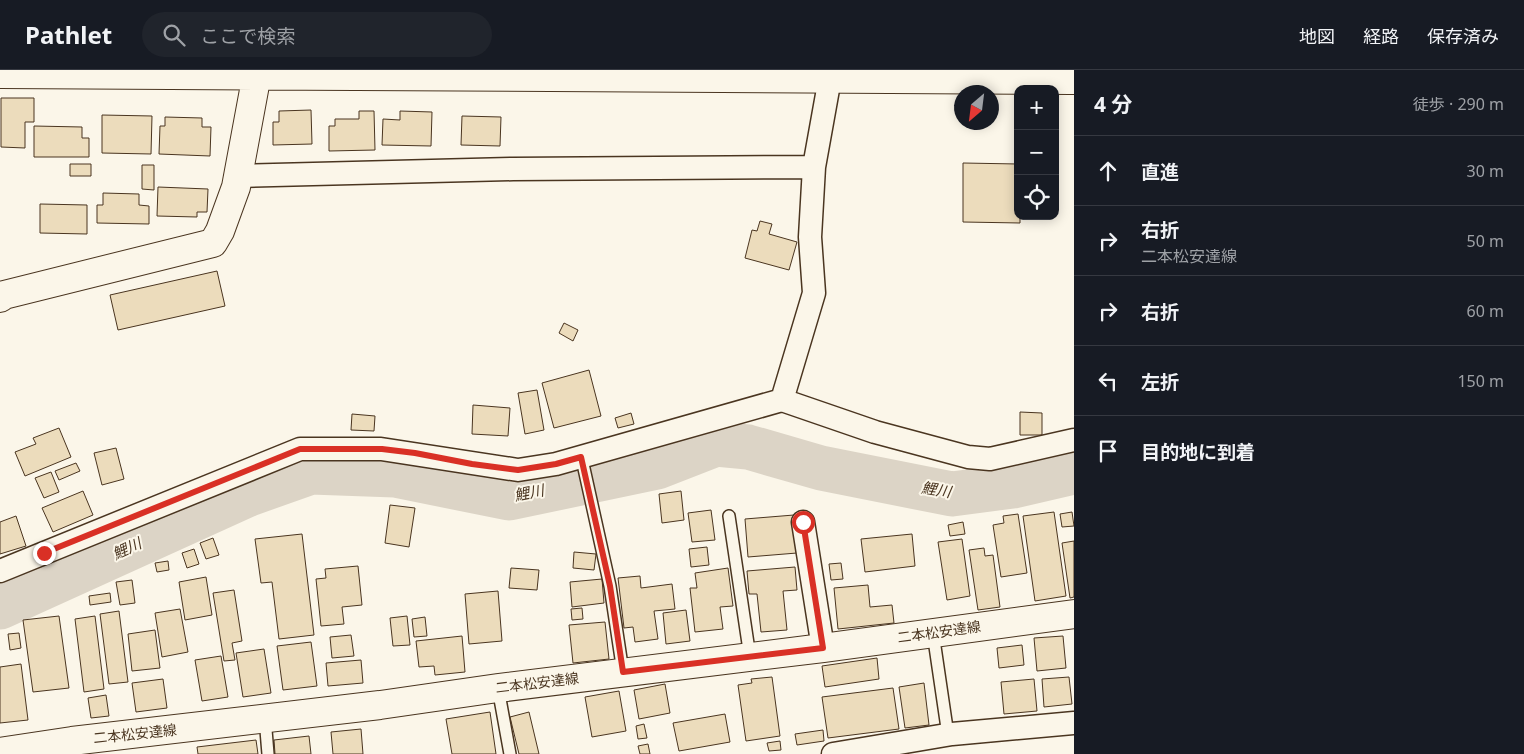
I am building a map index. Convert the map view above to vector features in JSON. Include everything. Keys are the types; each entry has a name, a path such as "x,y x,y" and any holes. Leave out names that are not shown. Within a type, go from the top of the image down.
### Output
{"street":[{"path":"0,74 257,72 830,78 1028,75 1074,80"},
{"path":"0,298 4,295 212,243 220,232 236,187 257,72"},
{"path":"782,400 814,292 810,237 814,167 830,78"},
{"path":"238,176 513,169 814,167"},
{"path":"0,571 300,449 382,449 518,470 582,461 782,400 875,432 968,457 990,459 1074,440"},
{"path":"803,522 823,648"},
{"name":"二本松安達線","path":"0,752 73,747 265,718 380,705 498,688 823,648 1074,614"},
{"path":"833,754 951,741 1074,723"}],"lane":[{"path":"582,461 610,586 623,672"},
{"path":"729,516 750,657"},
{"path":"933,633 951,741"},
{"path":"498,688 510,754"},
{"path":"265,718 268,754"}],"building":[{"path":"1,98 34,98 34,122 25,122 25,148 1,147"},
{"path":"311,110 312,144 273,145 273,122 279,122 279,111"},
{"path":"359,111 374,111 375,150 329,151 329,126 335,126 335,119 359,119"},
{"path":"400,111 432,112 431,146 382,145 383,119 400,120"},
{"path":"102,115 152,116 151,154 102,153"},
{"path":"462,116 501,117 500,146 461,145"},
{"path":"165,117 202,118 202,127 211,127 210,156 159,154 160,126 165,126"},
{"path":"34,126 82,127 82,138 89,138 89,157 34,157"},
{"path":"963,163 1014,164 1014,220 1020,220 1020,223 963,222"},
{"path":"70,164 91,164 91,176 70,176"},
{"path":"142,165 154,165 154,190 142,189"},
{"path":"158,187 208,189 207,212 197,212 197,217 157,216"},
{"path":"103,193 139,194 139,205 149,206 149,224 97,223 97,205 103,205"},
{"path":"40,204 87,205 87,234 40,233"},
{"path":"760,221 772,224 769,234 797,242 789,270 745,258 752,230 757,231"},
{"path":"217,271 225,306 118,330 110,295"},
{"path":"564,323 578,330 573,341 559,333"},
{"path":"589,370 601,416 554,428 542,383"},
{"path":"537,390 544,430 525,434 518,393"},
{"path":"473,405 510,408 508,436 472,434"},
{"path":"1020,412 1042,413 1042,435 1020,435"},
{"path":"631,413 634,424 618,428 615,418"},
{"path":"352,414 375,416 374,431 351,430"},
{"path":"59,428 71,457 25,476 15,452 36,444 33,438"},
{"path":"116,448 124,479 102,485 94,453"},
{"path":"76,463 80,471 59,480 55,471"},
{"path":"51,472 59,492 44,498 35,478"},
{"path":"83,491 93,515 53,532 42,508"},
{"path":"681,491 684,520 662,523 659,494"},
{"path":"390,505 415,508 409,547 385,543"},
{"path":"711,510 715,540 692,542 688,513"},
{"path":"1054,512 1066,596 1035,601 1023,516"},
{"path":"1072,512 1074,526 1062,527 1060,514"},
{"path":"1018,514 1027,573 1001,577 993,525 1004,523 1003,516"},
{"path":"794,515 797,553 748,557 745,519"},
{"path":"16,516 26,546 0,554 0,522"},
{"path":"963,522 965,534 950,536 948,525"},
{"path":"302,534 314,635 279,639 272,582 261,583 255,539"},
{"path":"912,534 915,566 865,572 861,539"},
{"path":"213,538 219,555 206,559 200,543"},
{"path":"962,539 970,596 947,600 938,542"},
{"path":"1074,541 1074,597 1070,598 1062,543"},
{"path":"707,547 709,565 691,567 689,549"},
{"path":"984,548 985,556 993,555 1000,607 978,610 969,550"},
{"path":"194,549 199,564 187,568 182,553"},
{"path":"574,552 596,554 594,570 573,568"},
{"path":"168,561 169,570 157,572 155,563"},
{"path":"841,563 843,579 831,580 829,564"},
{"path":"358,566 362,605 342,607 344,624 321,626 316,579 326,578 325,569"},
{"path":"795,567 797,590 783,591 787,630 761,632 757,594 749,594 747,571"},
{"path":"511,568 539,570 537,590 509,588"},
{"path":"728,568 733,606 720,607 723,629 695,632 690,588 697,588 695,573"},
{"path":"640,576 641,588 672,584 675,609 654,611 658,639 635,642 633,627 624,628 618,578"},
{"path":"206,577 212,615 185,620 179,582"},
{"path":"602,579 604,603 572,607 570,582"},
{"path":"132,580 135,603 120,605 116,582"},
{"path":"868,585 870,607 892,605 894,623 838,629 834,588"},
{"path":"234,590 242,641 232,643 235,660 224,661 213,593"},
{"path":"498,591 502,641 469,644 465,594"},
{"path":"110,593 111,602 90,605 89,596"},
{"path":"582,608 583,619 572,620 571,609"},
{"path":"180,609 188,652 162,657 155,613"},
{"path":"686,610 690,641 666,644 663,613"},
{"path":"119,611 128,682 109,684 100,614"},
{"path":"59,616 69,688 33,692 23,620"},
{"path":"95,616 104,689 84,692 75,619"},
{"path":"407,616 410,645 393,646 390,618"},
{"path":"425,617 427,636 414,637 412,619"},
{"path":"605,622 609,659 573,663 569,625"},
{"path":"155,630 160,668 132,671 128,634"},
{"path":"19,633 21,648 10,650 8,634"},
{"path":"351,635 354,656 332,658 330,637"},
{"path":"462,636 465,672 435,675 434,666 419,667 416,641"},
{"path":"1063,636 1066,668 1037,671 1034,638"},
{"path":"311,642 317,686 283,690 277,646"},
{"path":"1022,645 1024,665 999,668 997,648"},
{"path":"264,649 271,693 243,697 236,653"},
{"path":"221,656 228,697 202,701 195,660"},
{"path":"877,658 879,679 825,687 822,666"},
{"path":"361,660 363,683 328,686 326,663"},
{"path":"21,664 28,720 0,723 0,667"},
{"path":"772,677 780,736 746,741 738,685 752,683 751,679"},
{"path":"1069,677 1072,704 1044,707 1042,679"},
{"path":"163,679 167,708 136,712 132,683"},
{"path":"1034,679 1037,711 1004,714 1001,682"},
{"path":"924,683 929,725 905,728 899,687"},
{"path":"665,684 670,713 639,719 634,690"},
{"path":"893,688 899,729 828,738 822,697"},
{"path":"619,691 626,731 592,737 585,697"},
{"path":"106,695 109,716 91,718 88,698"},
{"path":"490,712 496,754 452,754 446,719"},
{"path":"529,712 539,754 519,754 510,717"},
{"path":"725,714 730,742 679,751 673,723"},
{"path":"644,724 647,738 638,739 636,726"},
{"path":"361,729 363,754 333,754 331,732"},
{"path":"823,730 824,741 797,745 795,734"},
{"path":"309,736 311,754 275,754 274,740"},
{"path":"256,740 258,754 198,754 197,747"},
{"path":"780,741 781,750 769,751 767,743"},
{"path":"648,744 650,754 640,754 638,746"}],"waterway":[{"name":"鯉川","path":"0,607 249,494 311,472 395,475 509,498 657,467 716,444 748,447 821,468 952,494 1013,486 1074,472"}],"route":[{"path":"44,553 300,449 382,449 518,470 556,464 581,457 610,586 623,672 823,648 803,522"}]}
